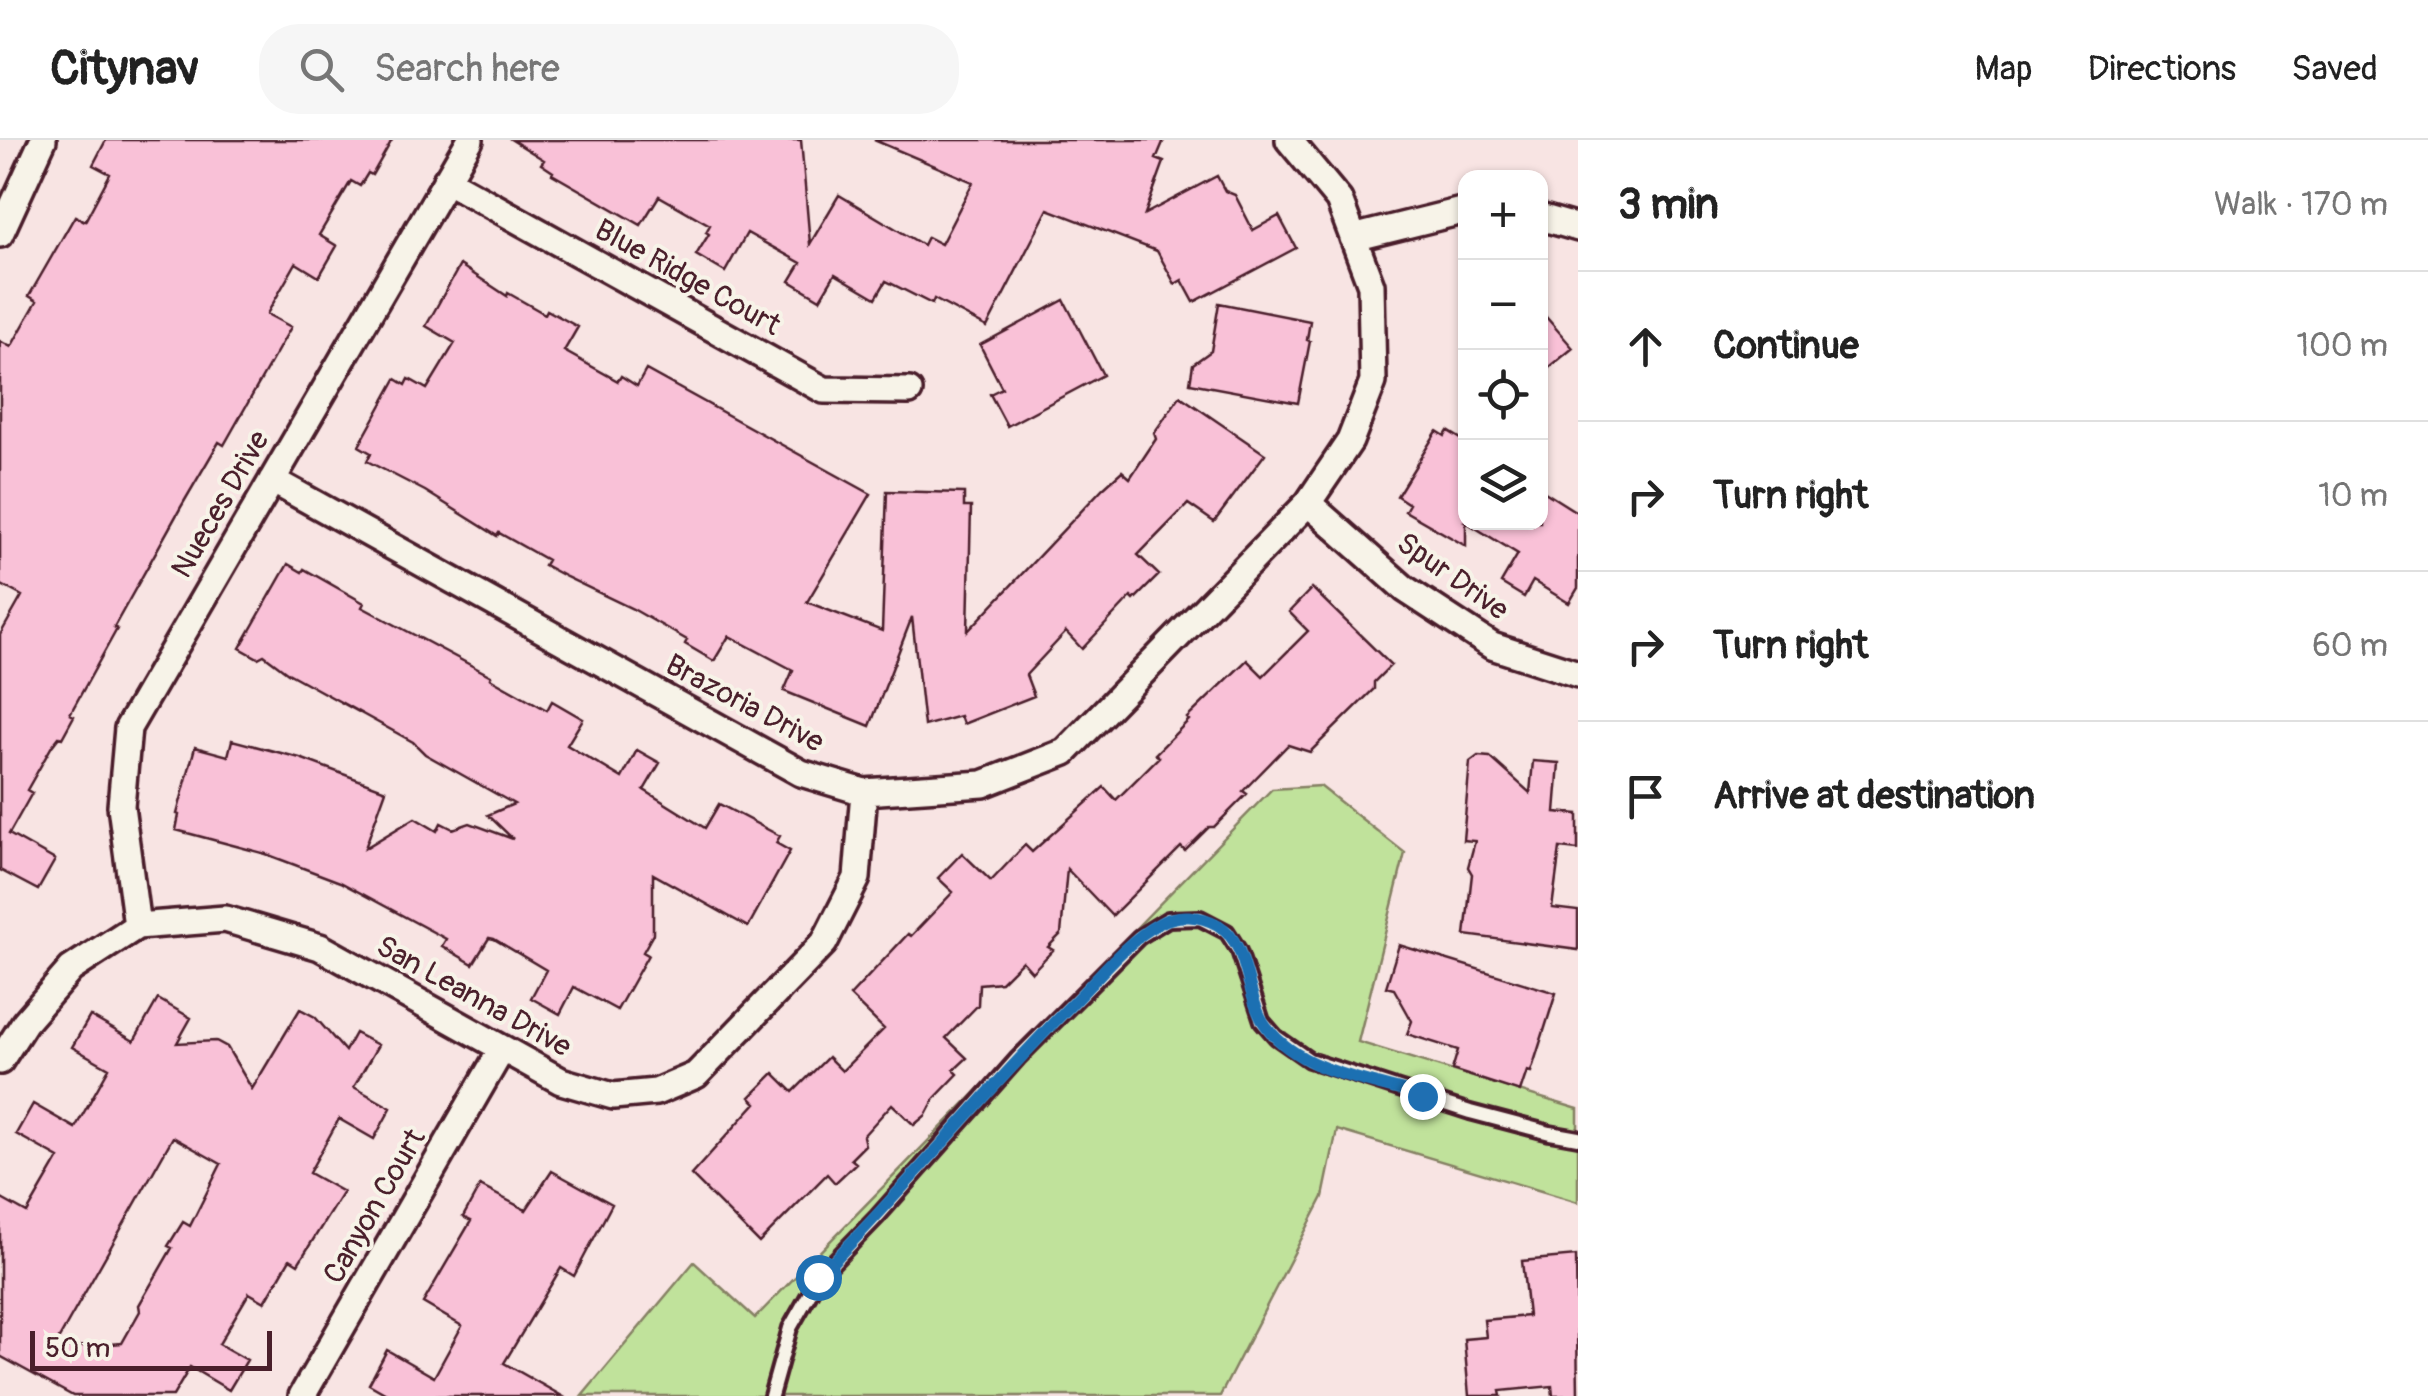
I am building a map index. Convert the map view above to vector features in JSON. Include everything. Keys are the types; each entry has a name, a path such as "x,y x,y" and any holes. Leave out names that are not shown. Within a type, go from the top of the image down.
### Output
{"street":[{"path":"0,234 43,140"},
{"name":"Nueces Drive","path":"136,926 121,806 128,728 470,140"},
{"name":"Brazoria Drive","path":"272,480 801,773 864,792 983,784 1065,752 1308,503 1350,441 1373,382 1371,285 1339,200 1289,140"},
{"name":"Blue Ridge Court","path":"446,180 824,390 909,391"},
{"path":"1354,238 1458,212"},
{"path":"1548,219 1578,228"},
{"name":"Spur Drive","path":"1308,503 1405,589 1492,646 1578,674"},
{"name":"San Leanna Drive","path":"0,1061 25,1022 71,969 136,926 225,919 320,947 561,1082 613,1096 656,1092 696,1075 824,943 857,878 864,792"},
{"name":"Canyon Court","path":"302,1396 502,1049"}],"lane":[{"path":"771,1396 790,1328 818,1277 877,1218 1018,1058 1140,936 1168,919 1200,918 1227,932 1239,951 1262,1020 1276,1037 1308,1060 1470,1112 1578,1138"}],"green space":[{"path":"1320,786 1405,853 1358,1042 1578,1109 1578,1202 1337,1130 1323,1197 1220,1396 582,1396 694,1262 755,1318 1272,789"}],"building":[{"path":"106,140 392,140 372,175 368,173 360,186 351,181 319,235 337,246 319,277 296,263 267,314 291,327 224,445 219,442 181,507 114,627 117,629 70,714 74,716 27,790 32,793 9,834 55,860 38,890 0,870 0,635 22,596 0,584 0,341 11,347 37,301 29,296 75,216 85,221 110,174 93,165"},
{"path":"512,140 801,140 810,244 839,195 923,245 927,237 941,244 973,182 874,140 1164,140 1156,159 1164,162 1145,214 1217,176 1225,191 1235,195 1253,230 1279,216 1296,248 1194,302 1182,280 1175,284 1157,251 1048,209 987,327 934,299 932,304 886,281 876,298 835,274 820,299 790,281 801,263 747,233 725,272 696,255 710,225 659,196 641,225 552,174 541,164 544,160"},
{"path":"460,265 507,296 508,293 545,314 547,310 578,327 564,351 618,381 621,376 637,386 646,370 871,494 807,602 882,631 887,491 964,493 964,507 971,507 968,631 1103,488 1122,471 1130,478 1180,396 1265,454 1214,522 1188,504 1138,555 1159,575 1134,600 1131,597 1082,649 1066,632 1026,675 1034,696 963,724 960,716 924,726 912,617 870,726 784,691 793,670 729,636 714,661 685,644 687,640 544,565 547,560 499,533 497,536 367,461 371,453 359,446 396,379 406,385 409,379 427,389 455,343 426,326"},
{"path":"1064,300 1103,375 1007,426 990,394 1002,388 980,345"},
{"path":"1219,303 1310,321 1298,403 1190,383 1193,364 1211,351"},
{"path":"1548,319 1573,348 1548,368"},
{"path":"1437,431 1445,436 1448,431 1458,437 1458,530 1466,530 1466,546 1405,511 1409,504 1397,496"},
{"path":"1548,494 1578,513 1578,588 1569,603 1533,581 1524,597 1501,583 1518,554 1479,530 1548,530"},
{"path":"288,564 302,572 304,569 364,603 362,607 547,710 552,701 583,719 567,745 622,778 637,750 660,763 644,790 705,828 719,804 780,836 776,843 790,851 748,927 653,874 653,934 643,952 648,955 617,1010 574,987 560,1014 531,998 546,970 494,939 489,938 473,964 442,946 446,939 340,882 266,854 176,830 195,747 228,756 232,740 300,758 386,790 365,848 415,818 437,831 441,823 453,829 470,823 513,839 488,815 514,804 288,673 264,655 258,658 240,648"},
{"path":"1312,588 1391,665 1374,682 1374,689 1310,752 1288,745 1214,827 1209,827 1185,851 1181,847 1112,916 1067,869 1061,934 1048,947 1053,950 1032,972 1022,961 1001,982 979,984 978,1005 946,1038 967,1058 954,1070 958,1074 935,1098 926,1115 914,1125 892,1104 863,1136 865,1145 851,1159 856,1163 835,1183 827,1174 759,1243 691,1175 756,1103 750,1097 774,1073 793,1092 828,1057 842,1071 884,1029 850,996 953,892 938,878 962,853 991,881 1025,845 1032,852 1104,787 1116,800 1159,757 1155,754 1187,718 1247,660 1263,676 1308,631 1289,612"},
{"path":"1478,756 1490,757 1530,793 1533,761 1559,763 1555,812 1578,814 1578,850 1560,848 1552,908 1578,911 1578,950 1465,935 1472,874 1468,867 1475,841 1463,840 1470,762"},
{"path":"1399,945 1556,993 1531,1072 1527,1071 1520,1092 1452,1070 1458,1050 1407,1034 1412,1021 1394,989 1386,987"},
{"path":"158,999 191,1018 177,1043 216,1041 227,1047 252,1089 300,1009 315,1017 345,1051 355,1033 378,1045 354,1087 391,1108 374,1139 339,1119 309,1173 343,1192 298,1264 290,1259 265,1302 249,1293 219,1344 247,1360 229,1390 190,1367 173,1396 73,1396 0,1356 0,1198 27,1213 59,1158 16,1134 33,1104 75,1128 109,1068 72,1047 90,1016 134,1041","holes":["173,1137 221,1164 190,1226 183,1222 168,1246 172,1248 122,1343 53,1349"]},
{"path":"552,1171 612,1204 574,1276 561,1268 504,1363 562,1396 390,1396 369,1384 387,1350 434,1377 462,1326 423,1303 471,1221 463,1217 480,1186 526,1210"},
{"path":"1576,1256 1578,1396 1553,1396 1552,1386 1500,1391 1501,1396 1469,1396 1464,1339 1486,1337 1484,1320 1528,1316 1522,1261"}],"route":[{"path":"818,1277 877,1218 1018,1058 1140,936 1168,919 1200,918 1227,932 1239,951 1262,1020 1268,1030 1298,1054 1328,1068 1422,1096"}]}
